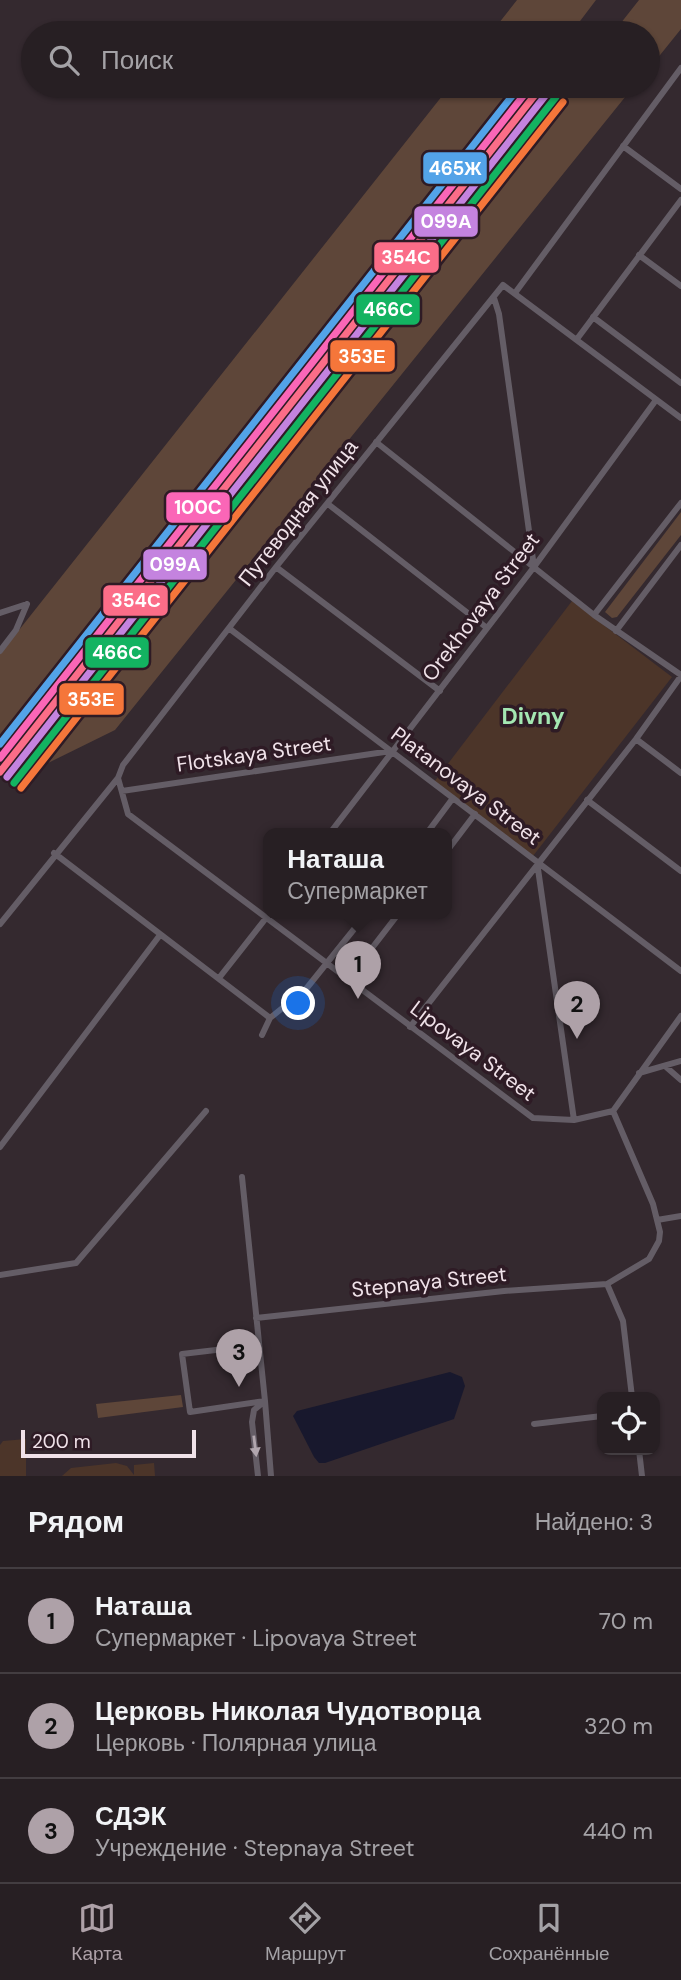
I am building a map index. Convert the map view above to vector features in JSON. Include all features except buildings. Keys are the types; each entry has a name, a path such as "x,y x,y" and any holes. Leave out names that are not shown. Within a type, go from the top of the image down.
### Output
{"street":[{"path":"660,96 681,68"},
{"path":"659,98 515,293 681,418"},
{"path":"623,146 681,189"},
{"path":"577,339 681,200"},
{"path":"639,255 681,286"},
{"name":"Путеводная улица","path":"118,778 123,765 276,567 503,285 515,293"},
{"path":"494,298 507,365 534,567"},
{"path":"593,317 681,383"},
{"name":"Orekhovaya Street","path":"334,828 534,567 656,400"},
{"path":"376,442 594,615 681,676 636,739 410,1027"},
{"path":"594,615 681,503"},
{"path":"328,504 487,628"},
{"path":"616,631 681,545"},
{"path":"276,567 440,691"},
{"path":"0,613 27,604 16,630 0,651"},
{"name":"Platanovaya Street","path":"230,629 681,971"},
{"path":"636,739 681,773"},
{"name":"Flotskaya Street","path":"121,791 391,751"},
{"path":"118,778 121,791"},
{"path":"0,923 54,853 118,778"},
{"name":"Lipovaya Street","path":"121,791 128,814 263,911"},
{"path":"431,828 453,798"},
{"path":"587,800 681,871"},
{"path":"452,844 475,814"},
{"path":"54,853 270,1018"},
{"path":"537,862 574,1120"},
{"path":"219,978 265,919"},
{"name":"Lipovaya Street","path":"273,919 410,1027 533,1118 574,1120 613,1111"},
{"path":"262,1035 270,1018 306,989 329,964 363,919"},
{"path":"349,978 394,919"},
{"path":"0,1147 160,935"},
{"path":"631,1392 623,1321 607,1284 649,1259 659,1241 657,1220 613,1111 681,1016"},
{"path":"639,1074 681,1061"},
{"path":"665,1066 681,1080"},
{"path":"0,1275 76,1263 206,1111"},
{"path":"242,1177 271,1476"},
{"path":"657,1220 681,1216"},
{"name":"Stepnaya Street","path":"256,1318 504,1291 607,1284"},
{"path":"259,1345 182,1354 190,1412 265,1401"},
{"path":"258,1476 252,1422 254,1410 265,1401"},
{"path":"534,1424 597,1417"},
{"path":"640,1455 642,1476"}],"shaded area":[{"path":"517,0 596,0 580,21 500,21"},
{"path":"639,0 681,0 681,29 660,55 660,21 622,21"},
{"path":"440,98 520,98 0,738 0,654"},
{"path":"563,98 624,98 115,730 48,763"},
{"path":"681,512 681,535 617,617 612,618 605,612"},
{"path":"572,601 672,677 533,856 434,782"},
{"path":"450,1372 462,1377 465,1386 454,1419 325,1463 319,1463 314,1457 293,1416 297,1411"},
{"path":"181,1395 183,1407 98,1418 96,1404"},
{"path":"26,1439 26,1476 0,1476 0,1445 3,1441"},
{"path":"116,1463 127,1466 134,1475 134,1465 154,1463 155,1476 62,1476 71,1468"}],"railway":[{"path":"0,764 120,612"}],"transit line":[{"name":"465Ж","path":"0,744 511,98"},
{"name":"100C","path":"0,758 522,98"},
{"name":"354С","path":"0,772 533,98"},
{"name":"099А","path":"7,777 543,98"},
{"name":"466С","path":"14,783 555,98"},
{"name":"353Е","path":"21,788 563,102"}],"place":[{"name":"Наташа","path":"358,999"},
{"name":"Церковь Николая Чудотворца","path":"577,1039"},
{"name":"СДЭК","path":"239,1387"}],"district":[{"name":"Divny","path":"533,716"}]}
